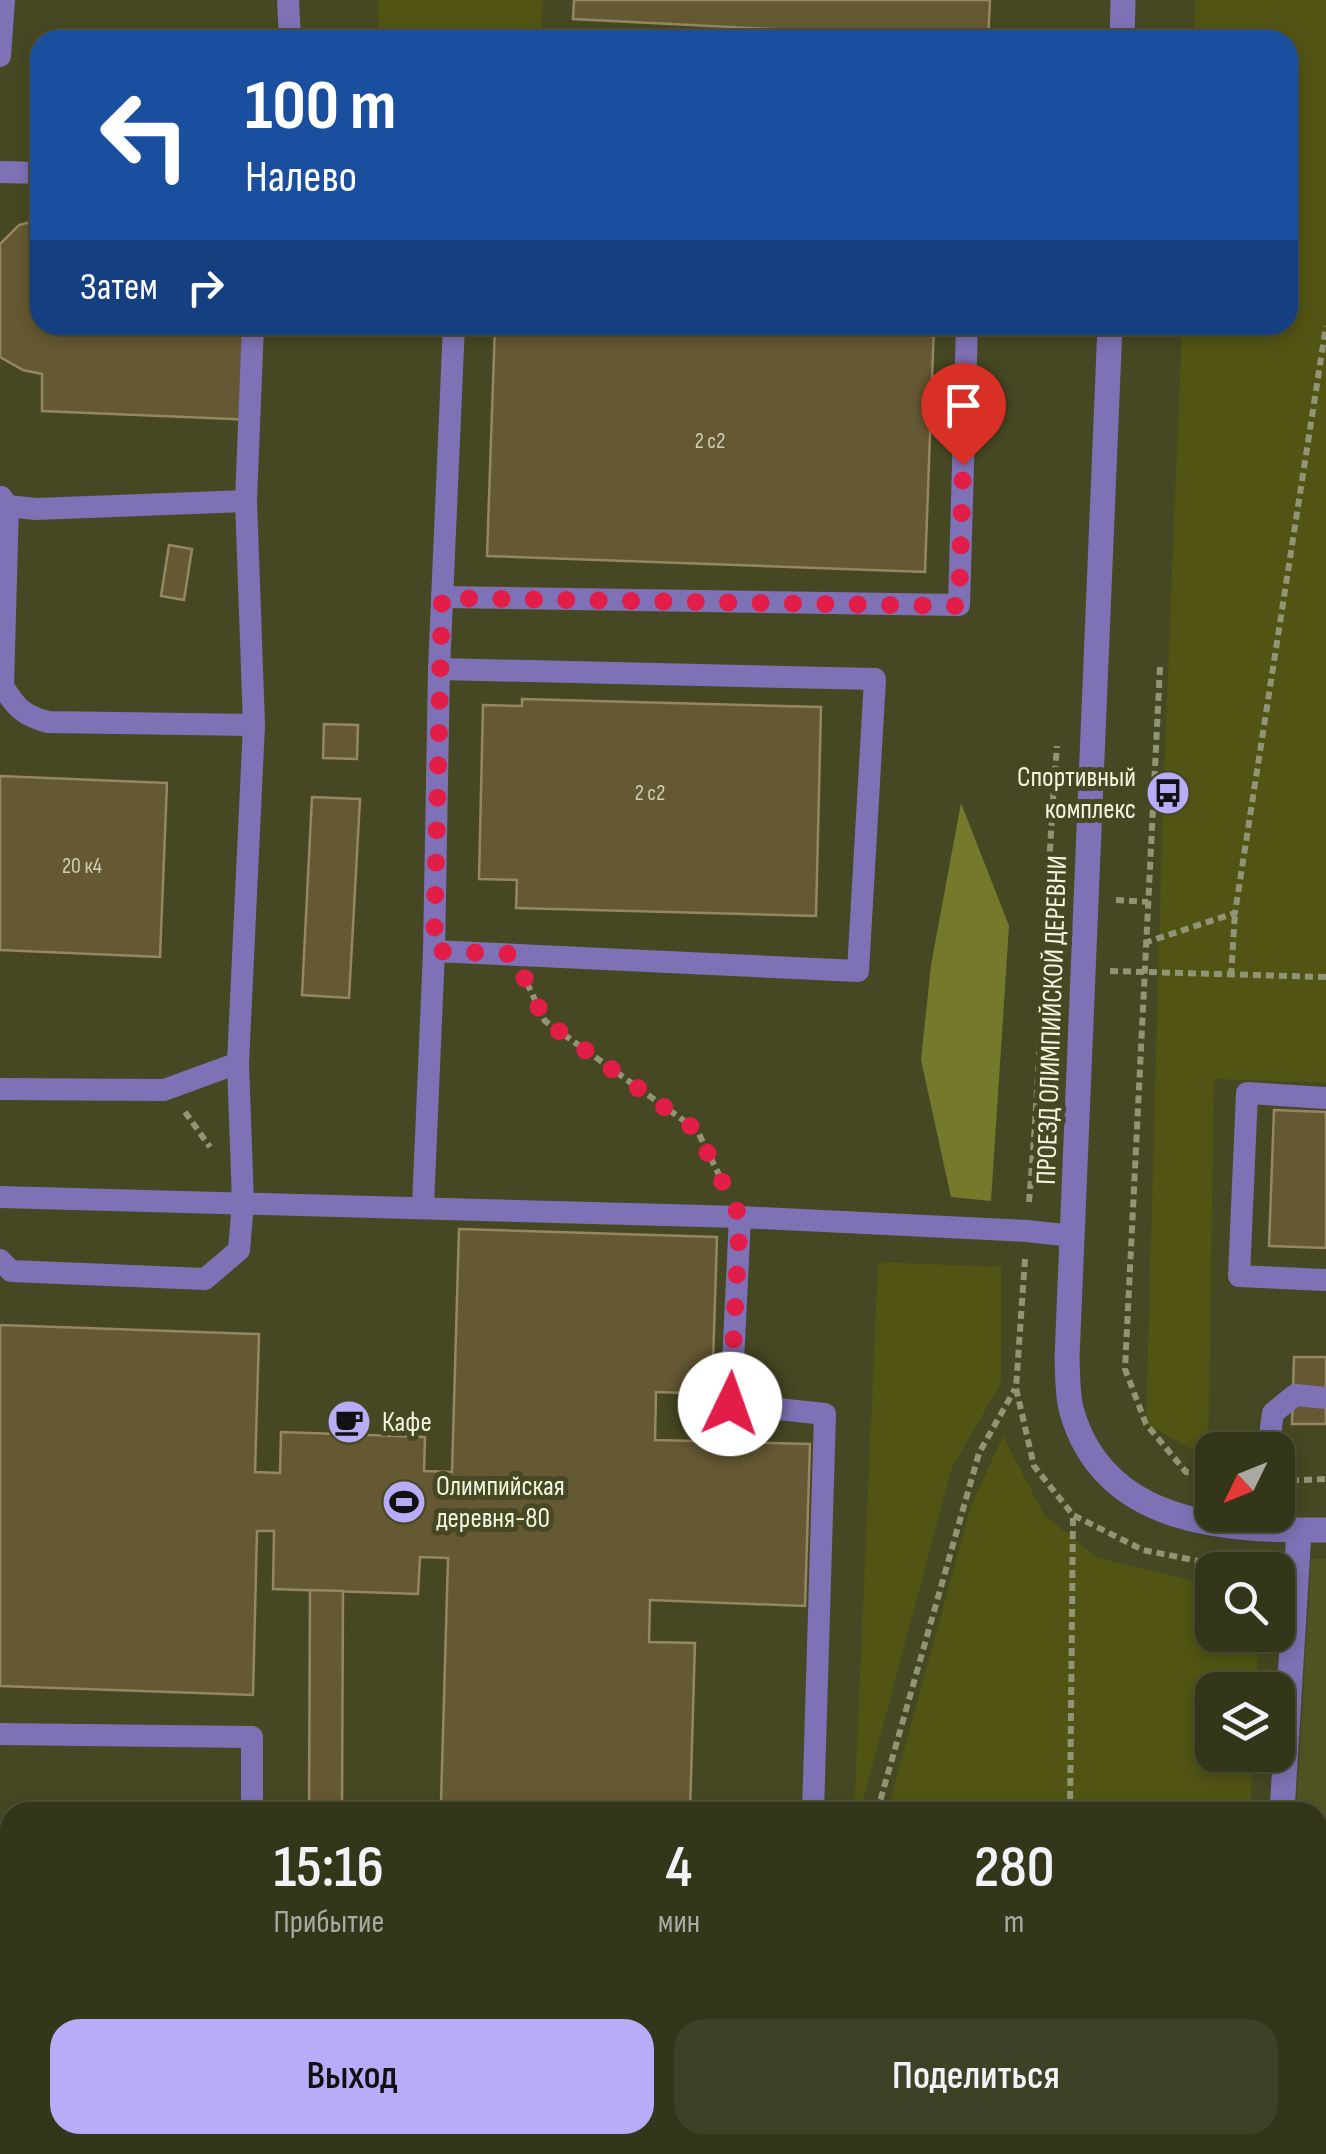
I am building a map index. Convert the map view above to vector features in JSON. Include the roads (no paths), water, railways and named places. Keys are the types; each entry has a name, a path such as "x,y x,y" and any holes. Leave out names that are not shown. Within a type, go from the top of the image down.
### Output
{"street":[{"path":"1122,30 1123,0"},
{"name":"ПРОЕЗД ОЛИМПИЙСКОЙ ДЕРЕВНИ","path":"1110,335 1066,1358 1071,1410 1102,1472 1131,1496 1162,1512 1195,1521"},
{"name":"ПРОЕЗД ОЛИМПИЙСКОЙ ДЕРЕВНИ","path":"1295,1529 1326,1530"},
{"path":"1283,1802 1299,1530"}],"lane":[{"path":"0,56 4,0"},
{"path":"288,0 290,30"},
{"path":"0,172 30,173"},
{"path":"0,1260 11,1271 206,1279 240,1250 243,1191 238,1063 254,725 246,501 253,335"},
{"path":"423,1206 454,335"},
{"path":"442,598 959,606 967,335"},
{"path":"246,501 36,510 4,500 2,686 14,706 28,717 48,722 254,725"},
{"path":"434,951 858,970 875,679 439,669"},
{"path":"0,1088 164,1090 238,1063"},
{"path":"1326,1098 1246,1093 1239,1276 1326,1280"},
{"path":"0,1197 243,1191 423,1206 740,1217 1073,1236"},
{"path":"740,1217 730,1404 826,1414 813,1802"},
{"path":"1271,1432 1274,1413 1294,1394 1326,1398"},
{"path":"0,1734 252,1737 252,1802"}],"place":[{"name":"Спортивный комплекс","path":"1168,793"},
{"name":"Кафе","path":"349,1422"},
{"name":"Олимпийская деревня-80","path":"404,1502"}]}
